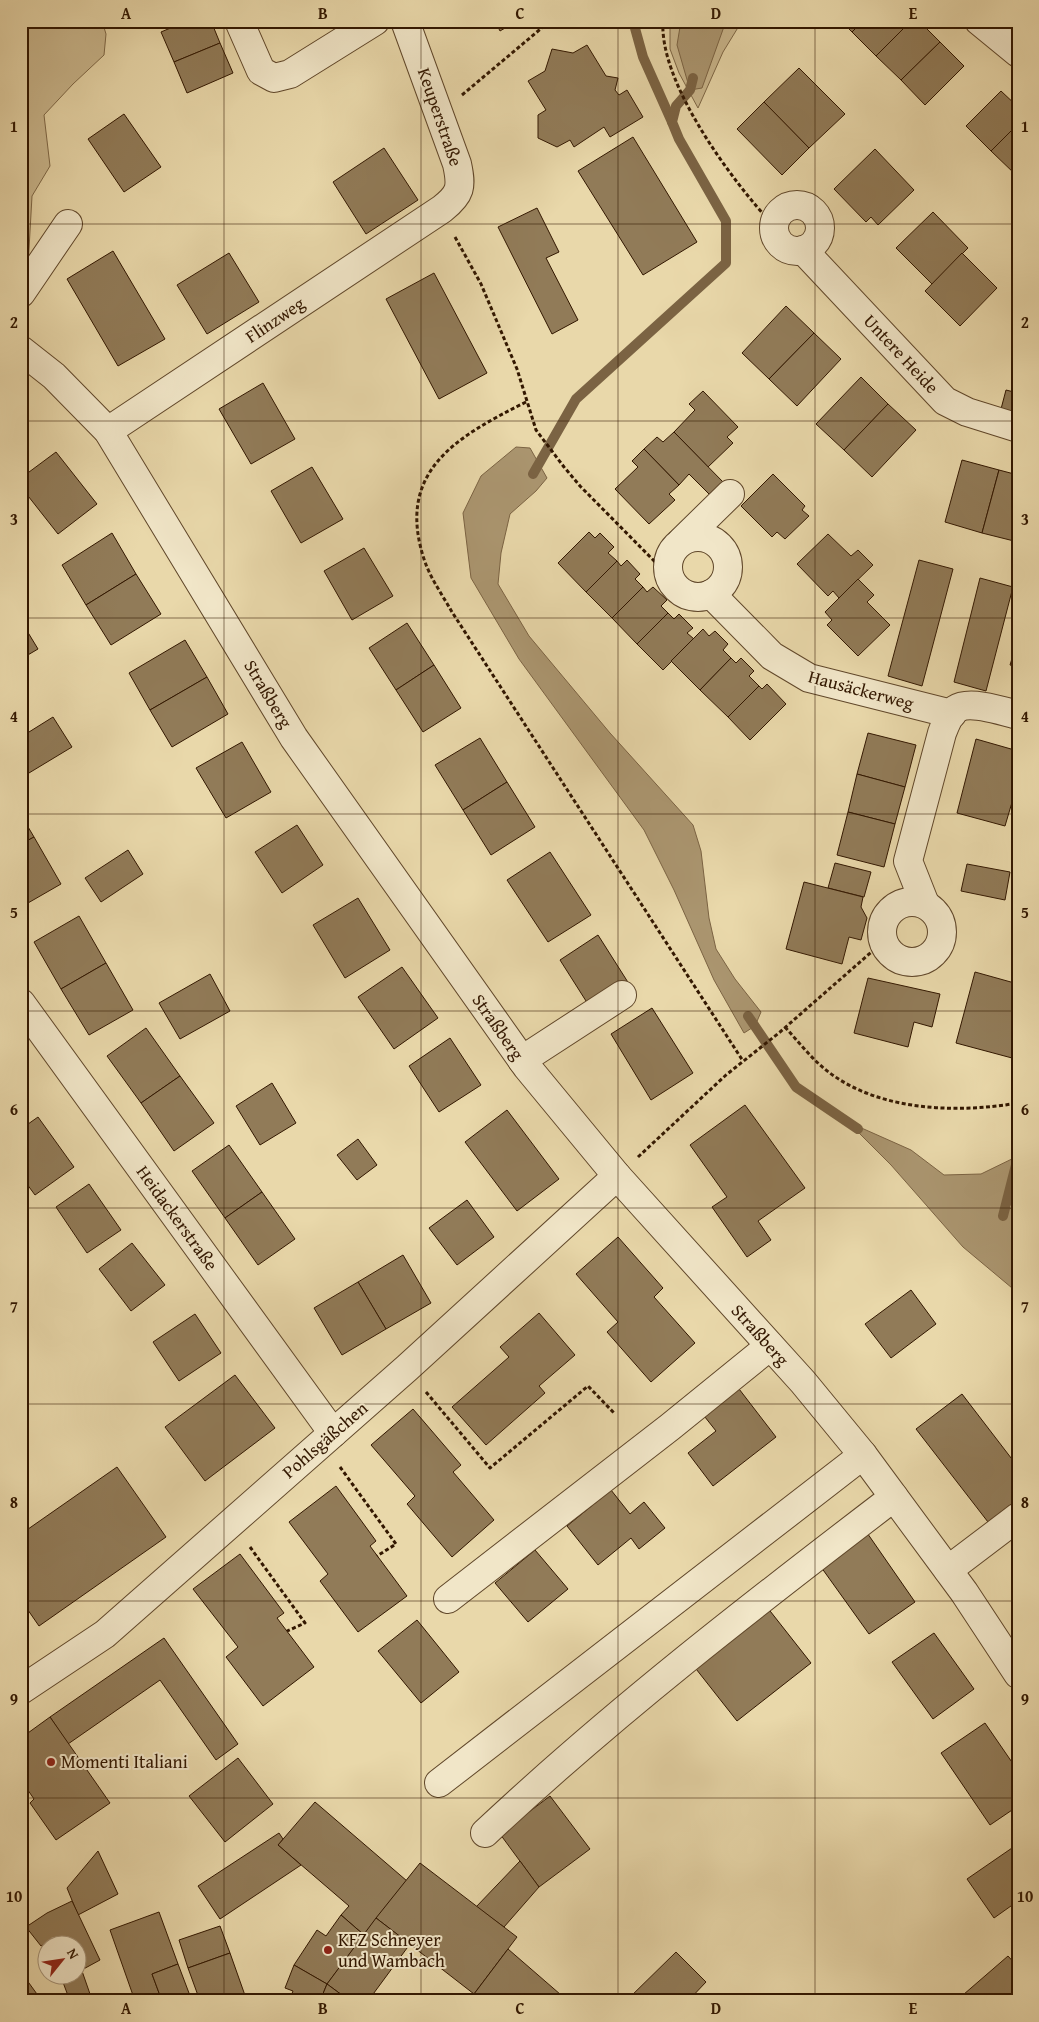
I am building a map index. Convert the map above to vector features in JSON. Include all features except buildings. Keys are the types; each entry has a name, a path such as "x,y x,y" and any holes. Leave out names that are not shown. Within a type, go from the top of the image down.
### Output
{"street":[{"path":"239,21 261,71 274,78 290,74 375,21"},
{"name":"Keuperstraße","path":"405,21 440,114 461,180 458,193 442,209"},
{"path":"979,21 1018,53"},
{"path":"793,206 808,208 818,220 820,227 815,242 803,250 795,251 782,246 774,233 774,226 780,213 786,208 793,206"},
{"name":"Flinzweg","path":"108,431 442,209"},
{"path":"21,293 68,224"},
{"name":"Untere Heide","path":"803,250 945,401 967,412 1018,428"},
{"name":"Straßberg","path":"21,350 54,376 108,431 294,738 522,1060 617,1176 803,1382 863,1455 948,1570 1018,1674"},
{"path":"682,541 692,537 711,539 720,545 725,553 728,562 725,581 711,594 692,596 675,586 670,577 668,567 670,557 675,548 682,541 730,494"},
{"name":"Hausäckerweg","path":"711,594 772,656 809,678 952,714"},
{"path":"925,904 908,861 942,733 952,714 963,706 977,706 1018,715"},
{"path":"907,902 925,904 933,910 941,923 940,945 925,959 907,961 897,958 889,951 884,942 882,931 884,921 889,912 897,905 907,902"},
{"path":"522,1060 622,995"},
{"name":"Heidackerstraße","path":"21,1003 328,1437"},
{"name":"Pohlsgäßchen","path":"21,1690 105,1634 406,1368 617,1176"},
{"path":"448,1599 670,1427 770,1346"},
{"path":"439,1783 863,1455"},
{"path":"485,1833 552,1771 761,1598 894,1497"},
{"path":"948,1570 1018,1518"}],"path":[{"path":"440,114 550,21"},
{"path":"663,21 662,31 668,64 674,80 705,136 758,209 774,226"},
{"path":"442,209 481,284 517,369 536,430 564,467 670,577"},
{"path":"526,402 486,422 447,450 424,481 416,516 425,562 452,612 743,1061"},
{"path":"617,1176 743,1061 780,1032 884,942"},
{"path":"785,1027 819,1064 841,1080 865,1093 903,1104 943,1109 985,1109 1018,1103"},
{"path":"406,1368 490,1468 588,1386 615,1414"},
{"path":"328,1437 396,1544 377,1556"},
{"path":"232,1522 305,1623 287,1631"}],"shaded area":[{"path":"21,21 102,21 106,34 104,55 44,115 50,166 32,196 28,267 21,278"},
{"path":"670,21 742,21 723,52 698,108 679,73 670,49"},
{"path":"681,21 726,21 702,88 690,90 677,45"},
{"path":"516,447 530,448 547,478 536,491 510,514 501,553 498,584 529,636 610,733 693,825 701,851 709,918 716,949 735,979 761,1012 755,1026 744,1033 714,980 674,890 644,830 519,659 471,578 463,513 481,476"},
{"path":"848,1122 911,1150 944,1175 981,1174 1018,1156 1004,1200 1018,1218 1018,1293 963,1247 891,1165"}],"waterway":[{"path":"633,21 643,57 672,122"},
{"path":"533,474 576,399 726,263 726,221 679,139 672,122 676,106 690,90 693,78"},
{"path":"748,1016 796,1087 858,1129"},
{"path":"1003,1216 1018,1157"}],"place":[{"name":"Momenti Italiani","path":"51,1762"},
{"name":"KFZ Schneyer und Wambach","path":"328,1950"}]}
